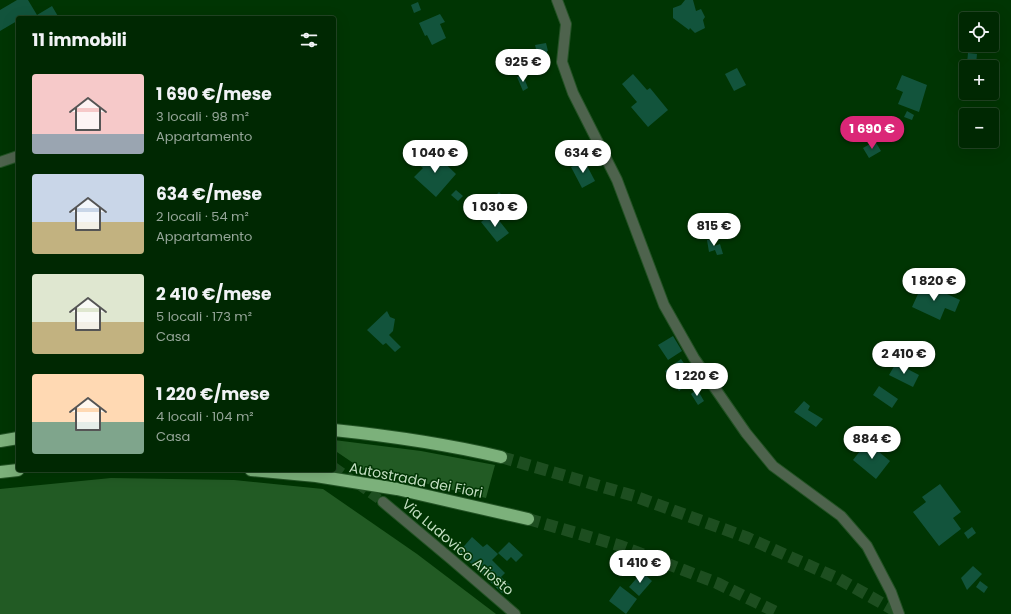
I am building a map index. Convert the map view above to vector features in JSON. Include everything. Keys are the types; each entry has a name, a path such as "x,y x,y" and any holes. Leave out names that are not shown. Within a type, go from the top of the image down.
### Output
{"highway":[{"path":"336,430 396,436 455,446 502,457"},
{"path":"0,441 16,438"},
{"path":"0,472 16,470"},
{"name":"Autostrada dei Fiori","path":"273,472 316,476 397,489 528,519"}],"street":[{"path":"557,0 566,24 562,62 573,93 617,180 664,305 694,358 746,433 773,466 841,516 867,546 891,592 899,614"},
{"path":"0,162 16,157"},
{"name":"Via Ludovico Ariosto","path":"383,502 515,614"}],"green space":[{"path":"336,440 421,451 495,465 486,498 365,471 336,451"},
{"path":"111,478 234,480 323,489 417,554 496,614 0,614 0,489"}],"building":[{"path":"17,0 28,0 37,15 52,6 58,16 16,16 16,22 0,31 0,10"},
{"path":"685,0 693,0 696,11 701,9 705,17 703,20 705,28 695,33 690,28 689,30 673,18 673,8 681,5"},
{"path":"418,2 421,10 414,13 411,5"},
{"path":"440,14 445,22 440,24 446,38 432,45 427,35 425,36 419,23"},
{"path":"546,43 548,51 547,54 538,57 535,45"},
{"path":"968,53 977,54 976,60 967,60"},
{"path":"531,54 535,59 528,64 525,59"},
{"path":"737,68 746,85 734,91 725,74"},
{"path":"633,74 647,90 650,88 668,110 648,127 631,107 637,102 622,84"},
{"path":"523,75 528,88 523,91 517,77"},
{"path":"902,75 927,85 919,112 898,104 903,92 896,89"},
{"path":"907,111 914,115 912,120 904,117"},
{"path":"875,141 881,151 869,158 863,148"},
{"path":"432,151 456,174 436,197 414,177 423,168 419,165"},
{"path":"584,160 595,181 582,188 571,167"},
{"path":"456,190 463,196 458,201 451,195"},
{"path":"499,192 506,199 500,204 493,198"},
{"path":"493,213 509,233 497,242 481,222"},
{"path":"716,222 718,228 710,230 708,224"},
{"path":"713,239 714,246 720,244 723,254 717,255 715,250 709,252 707,240"},
{"path":"923,283 960,300 955,312 945,308 940,320 912,307"},
{"path":"387,311 390,317 395,319 393,331 389,335 401,347 395,352 386,343 383,345 367,330"},
{"path":"673,336 682,351 668,360 658,345"},
{"path":"922,344 935,349 931,359 916,353 917,347 921,349"},
{"path":"681,359 695,379 679,391 665,371"},
{"path":"896,363 919,375 913,387 889,375"},
{"path":"879,386 898,399 892,408 873,395"},
{"path":"697,389 704,401 698,405 691,394"},
{"path":"804,401 810,406 808,410 823,419 816,427 794,412"},
{"path":"867,442 890,461 876,479 853,460"},
{"path":"940,484 961,512 953,518 961,529 939,546 913,512 926,502 922,497"},
{"path":"972,527 976,533 968,539 964,533"},
{"path":"472,537 483,547 487,544 498,554 492,560 505,573 501,577 510,585 502,593 459,552"},
{"path":"509,542 523,555 516,562 511,557 507,561 498,553"},
{"path":"973,566 982,574 967,590 961,578"},
{"path":"642,572 652,581 639,596 629,587"},
{"path":"980,581 988,587 984,593 976,587"},
{"path":"620,586 637,599 626,614 609,601"}],"tunnel":[{"path":"501,457 634,496 748,538 839,579 901,614"},
{"path":"336,468 383,502"},
{"path":"528,519 621,546 717,583 780,614"}]}
